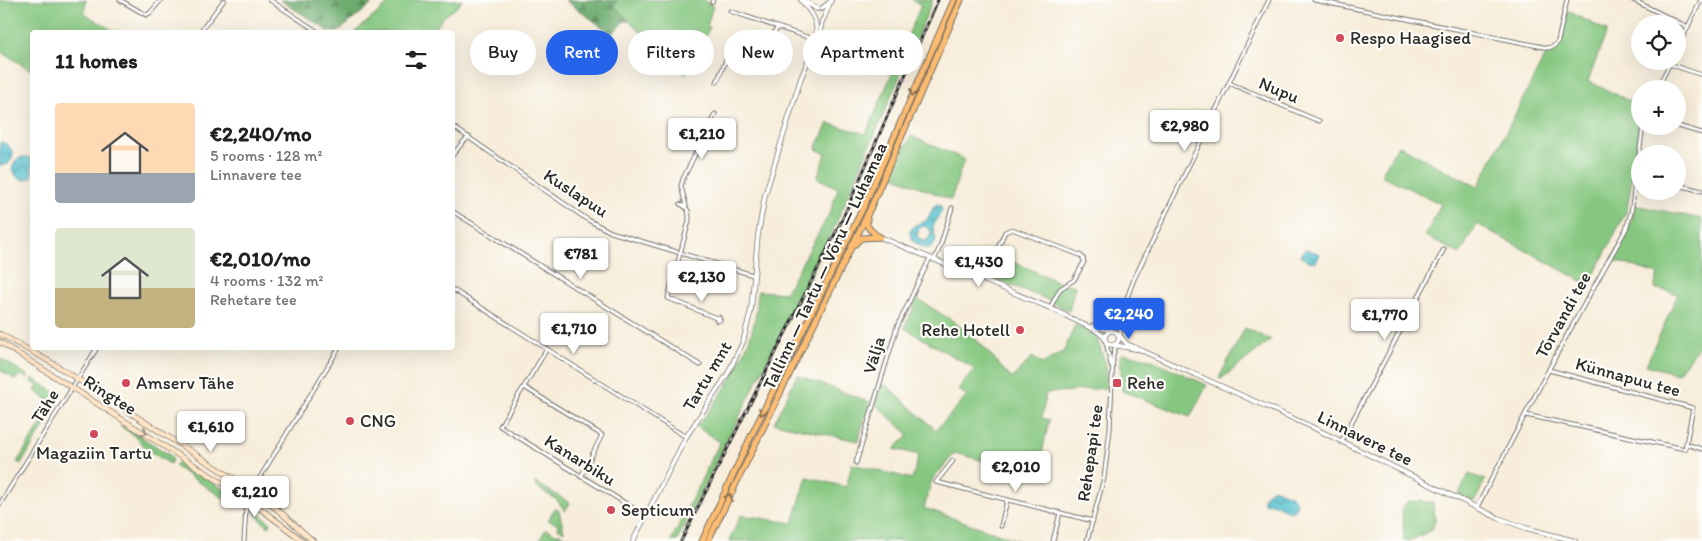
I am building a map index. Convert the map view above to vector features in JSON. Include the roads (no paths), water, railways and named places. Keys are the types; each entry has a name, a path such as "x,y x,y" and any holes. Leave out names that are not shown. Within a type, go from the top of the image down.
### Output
{"highway":[{"name":"Tallinn — Tartu — Võru — Luhamaa","path":"702,541 754,430 864,206 954,0"},
{"name":"Tallinn — Tartu — Võru — Luhamaa","path":"708,541 870,209 961,0"},
{"path":"870,209 867,224 871,231 880,238"},
{"path":"850,251 862,238 880,238"}],"main road":[{"name":"Ringtee","path":"0,334 78,380 253,491 313,541"},
{"name":"Ringtee","path":"0,342 249,500 303,541"}],"street":[{"path":"120,0 146,15 161,0"},
{"path":"201,30 223,1 228,0"},
{"path":"270,0 315,30"},
{"path":"802,0 819,9 825,15 831,0"},
{"path":"802,0 816,20 822,21"},
{"path":"813,15 831,0"},
{"path":"1105,338 1107,333 1118,322 1134,279 1269,0"},
{"path":"1314,0 1548,48 1554,46 1558,41 1567,0"},
{"path":"1633,0 1688,26"},
{"path":"1686,30 1701,0"},
{"path":"730,12 803,36"},
{"name":"Tartu mnt","path":"820,30 825,15"},
{"name":"Tartu mnt","path":"816,20 816,30"},
{"path":"718,82 734,40 737,39 763,46 778,28"},
{"path":"1686,69 1702,75"},
{"name":"Tartu mnt","path":"633,541 686,436 727,375 738,354 747,329 751,310 758,235 765,195 804,75"},
{"name":"Nupu","path":"1228,84 1319,121"},
{"path":"715,114 681,186 686,207 689,210 690,221 668,298 716,318"},
{"name":"Kuslapuu","path":"455,128 588,220 610,232 754,275"},
{"path":"1686,128 1702,133"},
{"path":"455,152 469,137"},
{"path":"1686,187 1702,191"},
{"name":"Tõrvandi tee","path":"1477,507 1548,370 1626,229 1634,200"},
{"path":"680,204 686,207"},
{"name":"Välja","path":"856,463 897,327 940,247 952,208"},
{"path":"455,213 700,365"},
{"path":"982,280 1004,232 1012,229 1080,255 1084,258 1084,262 1074,280 1060,290 1050,308"},
{"name":"Linnavere tee","path":"880,238 1050,308 1102,334 1107,343 1146,352"},
{"path":"1341,442 1444,249"},
{"path":"455,291 686,436"},
{"path":"1115,345 1120,336 1121,313"},
{"name":"Linnavere tee","path":"1084,324 1117,332 1127,344 1341,442 1498,518 1526,528 1575,541"},
{"name":"Rehepapi tee","path":"1105,338 1112,368"},
{"name":"Rehepapi tee","path":"1087,541 1104,478 1110,429 1112,368 1115,345"},
{"path":"547,349 524,387 602,435 581,477"},
{"name":"Tähe","path":"0,504 96,350"},
{"path":"244,541 246,508 253,491 338,350"},
{"name":"Künnapuu tee","path":"1548,370 1694,408 1686,444"},
{"name":"Kanarbiku","path":"524,387 500,426 646,516"},
{"path":"1526,414 1685,449 1686,444 1702,449"},
{"path":"953,461 936,482 1093,521"},
{"path":"1001,526 1007,500"},
{"path":"1053,541 1060,513"}],"water":[{"path":"0,142 7,144 13,152 12,159 8,164 0,166"},
{"path":"22,157 30,158 30,178 25,180 18,178 12,170 15,161"},
{"path":"935,205 941,206 942,211 933,226 936,240 933,246 926,249 914,242 909,232 915,225 926,221","holes":["925,226 931,231 926,241 917,236 919,228"]},
{"path":"1306,249 1320,254 1316,262 1301,257"},
{"path":"1273,488 1292,496 1297,503 1296,508 1291,512 1272,503 1264,503 1263,499"}],"railway":[{"path":"681,541 842,220 938,0"}],"place":[{"name":"Respo Haagised","path":"1340,38"},
{"name":"Rehe Hotell","path":"1020,330"},
{"name":"Amserv Tähe","path":"126,383"},
{"name":"Rehe","path":"1117,383"},
{"name":"CNG","path":"350,421"},
{"name":"Magaziin Tartu","path":"94,434"},
{"name":"Septicum","path":"611,510"}]}
